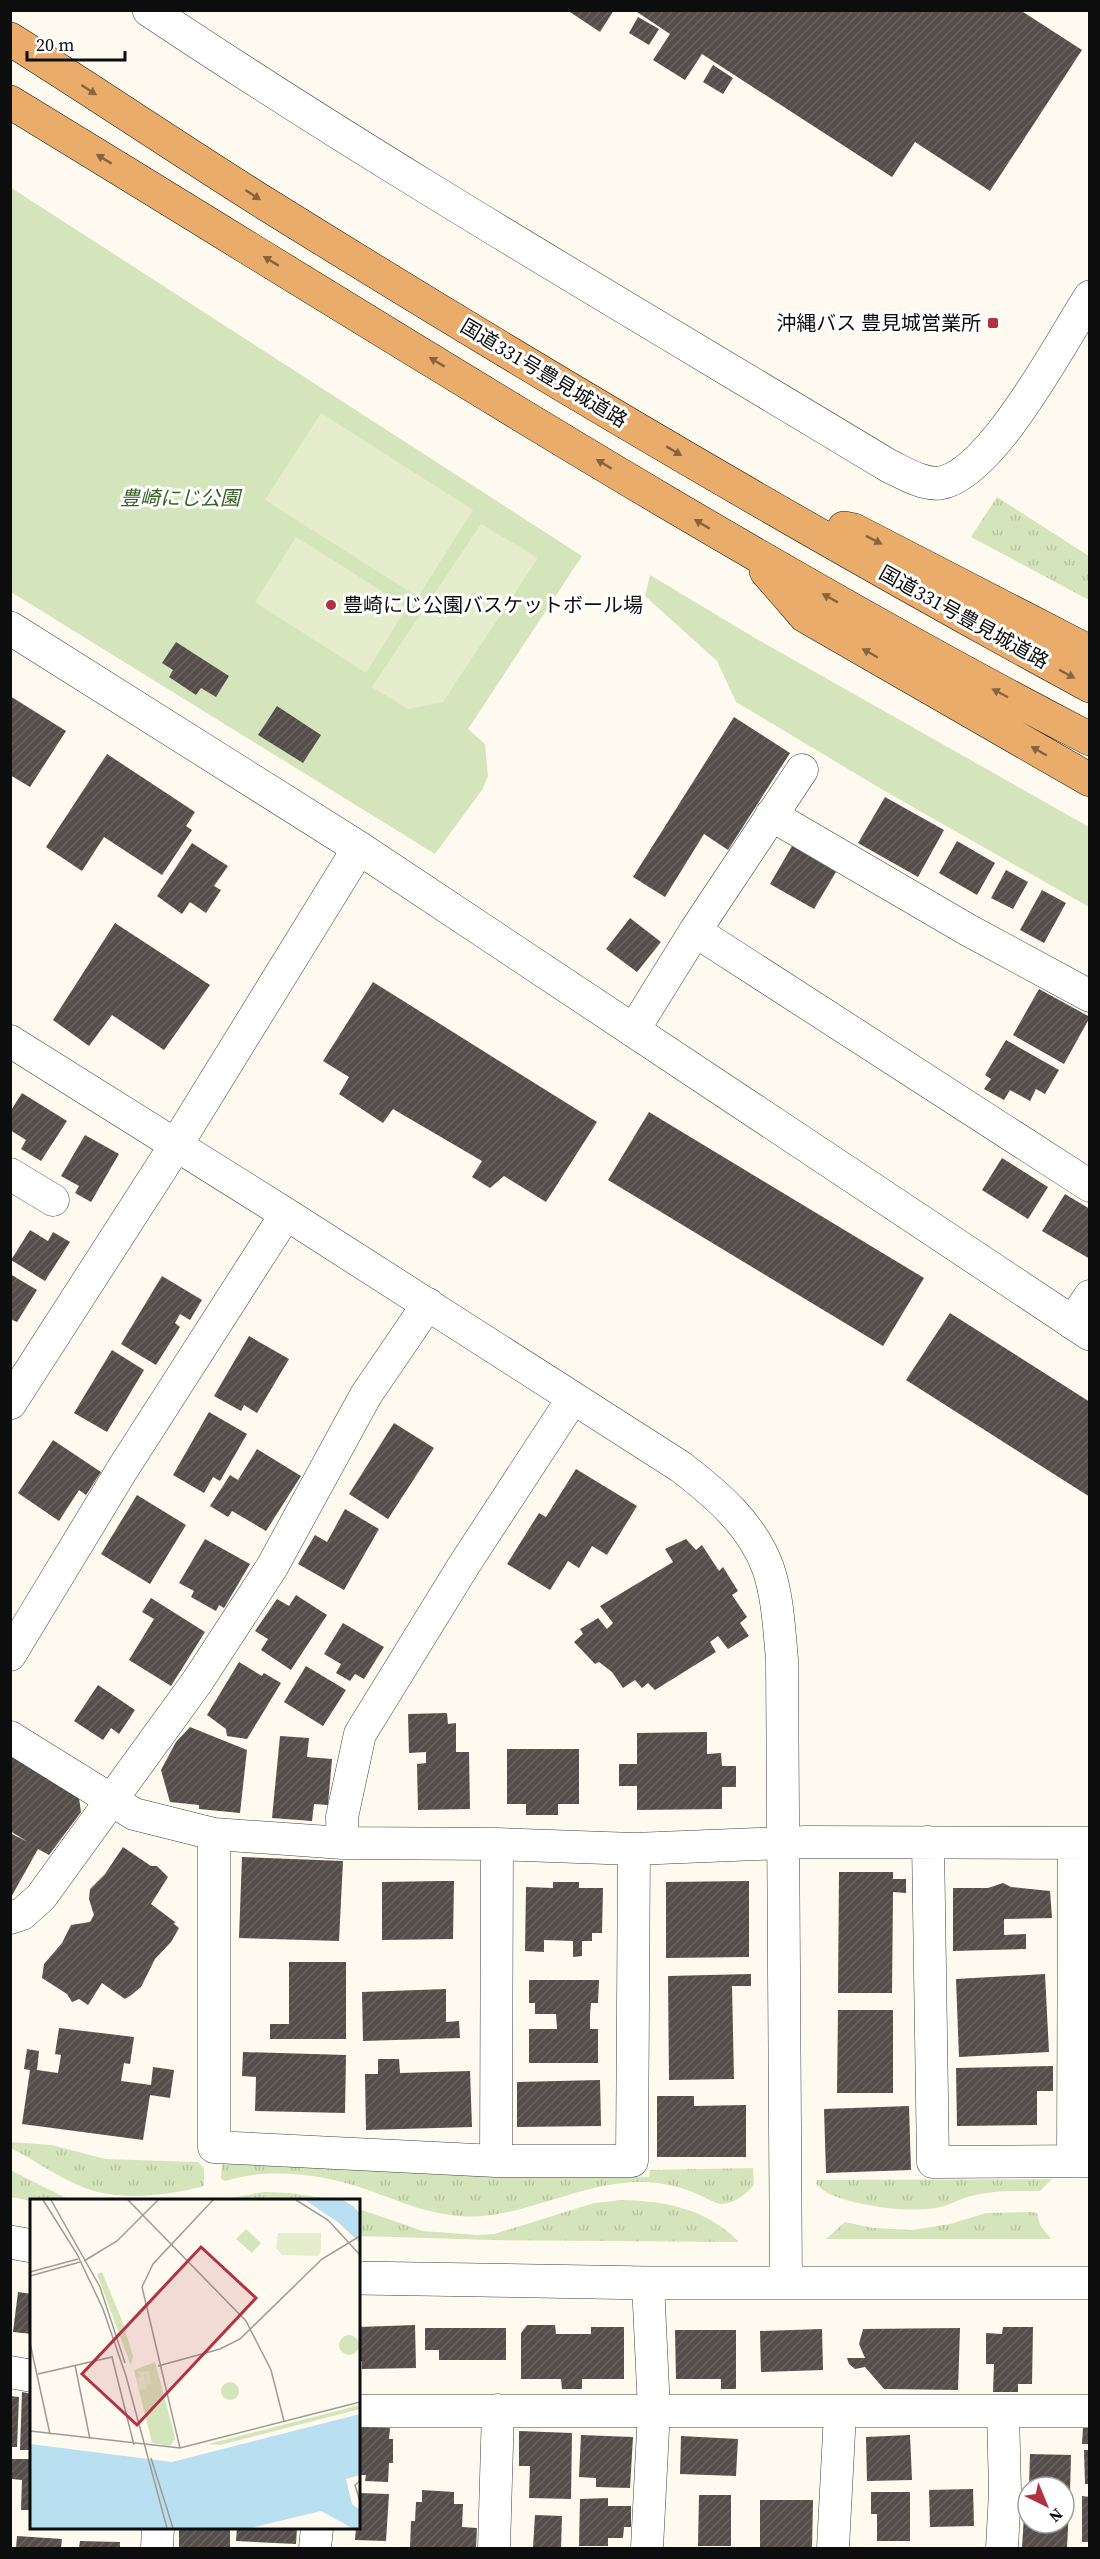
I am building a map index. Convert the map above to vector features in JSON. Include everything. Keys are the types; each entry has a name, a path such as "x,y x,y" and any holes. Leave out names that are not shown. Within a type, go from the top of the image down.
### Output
{"highway":[{"name":"国道331号豊見城道路","path":"10,39 275,209 605,411 778,513 1089,686"},
{"path":"10,102 751,553 973,678 1089,739"},
{"path":"778,513 854,530 1089,652"},
{"path":"751,553 805,616 1089,780"}],"street":[{"path":"149,10 270,91 495,229 889,466 924,481 941,483 966,471 1008,427 1089,297"},
{"path":"10,628 359,848 1081,1328 1089,1296"},
{"path":"633,1031 695,931 802,770"},
{"path":"771,815 968,930 1089,996"},
{"path":"16,1382 176,1145 359,848"},
{"path":"695,931 1089,1186"},
{"path":"10,1041 428,1304 681,1467 717,1495 748,1530 767,1567 777,1610 782,1659 786,2283"},
{"path":"10,1174 53,1200"},
{"path":"10,1655 122,1470 286,1214"},
{"path":"10,1918 22,1914 41,1897 197,1682 272,1567 366,1395 428,1304"},
{"path":"343,1843 342,1817 360,1734 464,1565 573,1398"},
{"path":"10,1737 134,1814 214,1834 343,1843 497,1844 634,1849 783,1843 928,1842 1082,1843 1082,2161 933,2162 928,1842"},
{"path":"214,1834 214,2147 496,2161 632,2161 634,1849"},
{"path":"496,2161 497,1844"},
{"path":"10,2242 30,2246"},
{"path":"360,2278 648,2283 1089,2283"},
{"path":"647,2548 654,2410 648,2283"},
{"path":"10,2372 30,2376"},
{"path":"494,2548 498,2410"},
{"path":"360,2411 654,2410 840,2413 1089,2411"},
{"path":"1002,2548 1005,2492 1003,2411"},
{"path":"833,2548 840,2413"},
{"path":"157,2548 158,2529"},
{"path":"315,2548 317,2529"}],"green space":[{"name":"豊崎にじ公園","path":"10,187 582,556 468,729 485,744 488,776 482,790 435,854 11,592"},
{"path":"321,413 473,510 418,597 265,500"},
{"path":"997,497 1089,556 1089,600 971,537"},
{"path":"481,524 538,558 443,702 408,709 372,687"},
{"name":"豊崎にじ公園バスケットボール場","path":"296,537 407,607 366,673 255,602"},
{"path":"650,575 755,638 1089,827 1089,907 883,790 736,702 717,661 645,596"},
{"path":"10,2142 52,2145 105,2159 198,2162 204,2169 204,2186 142,2196 94,2191 62,2178 11,2148"},
{"path":"222,2164 649,2177 650,2170 753,2168 754,2184 740,2198 725,2204 717,2203 676,2186 642,2182 619,2183 503,2213 459,2216 423,2209 351,2184 315,2176 260,2174 225,2181 221,2179"},
{"path":"10,2170 68,2199 30,2201 11,2197"},
{"path":"1052,2179 1040,2191 988,2193 967,2197 940,2207 915,2210 884,2208 853,2202 829,2193 816,2184 817,2180"},
{"path":"264,2192 330,2199 226,2199"},
{"path":"622,2200 654,2202 685,2209 700,2214 727,2231 739,2242 492,2240 360,2236 360,2209 423,2231 477,2235 494,2234 594,2203"},
{"path":"986,2213 1037,2213 1040,2225 1051,2239 826,2239 845,2222 873,2228 912,2230 950,2224"}],"building":[{"path":"567,10 614,10 600,32"},
{"path":"634,10 1020,10 1082,50 990,191 915,142 892,177 702,54 685,80 653,60 670,34"},
{"path":"638,17 659,29 649,45 629,33"},
{"path":"713,65 733,78 723,94 703,82"},
{"path":"176,642 229,676 216,697 201,688 196,695 169,677 173,670 162,663"},
{"path":"10,696 66,731 30,787 10,775"},
{"path":"277,706 321,735 303,763 258,735"},
{"path":"734,717 790,753 728,850 704,834 665,897 633,877"},
{"path":"107,754 195,812 186,826 192,830 162,875 104,837 82,871 46,847"},
{"path":"885,797 944,830 918,877 858,843"},
{"path":"957,841 995,863 977,895 939,873"},
{"path":"192,843 228,866 214,886 221,890 206,913 190,902 182,914 157,896"},
{"path":"792,846 836,872 814,909 770,884"},
{"path":"1006,870 1028,882 1013,909 991,898"},
{"path":"1042,890 1066,903 1044,943 1020,930"},
{"path":"630,918 661,942 637,972 606,949"},
{"path":"115,923 210,985 164,1050 112,1015 89,1046 53,1020"},
{"path":"373,982 597,1122 546,1202 504,1176 490,1188 472,1177 482,1161 393,1109 383,1123 339,1094 349,1077 323,1061"},
{"path":"1039,989 1090,1017 1064,1064 1013,1035"},
{"path":"1006,1040 1059,1070 1045,1094 1036,1089 1030,1101 1010,1090 1004,1100 984,1089 991,1079 985,1075"},
{"path":"22,1093 67,1121 41,1161 21,1149 26,1140 10,1130 10,1112"},
{"path":"649,1112 924,1278 883,1346 608,1180"},
{"path":"85,1135 119,1154 91,1202 75,1193 79,1186 61,1176"},
{"path":"1002,1158 1048,1187 1028,1219 982,1190"},
{"path":"1065,1194 1090,1209 1090,1259 1042,1231"},
{"path":"30,1230 48,1241 53,1232 70,1242 45,1281 11,1260"},
{"path":"10,1274 37,1290 17,1322 10,1319"},
{"path":"162,1276 202,1300 190,1320 180,1314 175,1323 180,1327 156,1365 121,1344"},
{"path":"950,1313 1090,1402 1090,1497 906,1380"},
{"path":"249,1336 289,1359 257,1413 244,1405 241,1411 214,1396"},
{"path":"112,1350 144,1370 107,1432 74,1413"},
{"path":"209,1412 247,1434 220,1481 213,1477 204,1493 173,1475"},
{"path":"394,1423 434,1448 388,1519 349,1494"},
{"path":"53,1440 101,1472 86,1495 79,1490 59,1521 18,1493"},
{"path":"257,1449 301,1476 266,1531 232,1511 228,1517 210,1506 230,1475 238,1480"},
{"path":"576,1469 637,1506 607,1555 592,1546 579,1568 568,1561 550,1590 507,1564 539,1513 546,1517"},
{"path":"137,1495 186,1525 150,1584 101,1554"},
{"path":"345,1509 379,1529 344,1590 298,1564 315,1535 327,1542"},
{"path":"205,1539 250,1564 224,1608 219,1605 216,1611 191,1597 194,1591 179,1583"},
{"path":"686,1539 696,1550 702,1545 719,1571 723,1567 738,1591 732,1595 747,1617 740,1623 749,1636 728,1649 718,1636 710,1642 716,1652 655,1690 648,1683 642,1688 635,1680 623,1688 612,1672 599,1662 595,1664 574,1642 583,1634 580,1629 598,1618 607,1629 613,1623 600,1606 673,1562 665,1549"},
{"path":"296,1595 327,1615 291,1670 261,1650 268,1639 255,1631 277,1599 289,1606"},
{"path":"151,1598 205,1632 171,1686 129,1660 154,1619 142,1612"},
{"path":"343,1623 384,1647 364,1679 355,1674 350,1681 336,1673 341,1664 324,1654"},
{"path":"239,1662 262,1676 264,1673 281,1683 247,1739 227,1736 226,1729 207,1715"},
{"path":"306,1666 346,1690 323,1726 284,1702"},
{"path":"98,1685 135,1710 119,1734 111,1728 103,1740 74,1721"},
{"path":"447,1713 448,1724 456,1723 456,1752 469,1752 470,1809 418,1810 417,1764 426,1763 426,1752 409,1753 408,1714"},
{"path":"190,1727 247,1750 240,1813 199,1809 199,1805 170,1802 161,1770 176,1742"},
{"path":"707,1732 707,1754 721,1753 722,1766 736,1766 736,1787 722,1787 722,1809 637,1810 637,1786 619,1786 619,1764 637,1764 637,1733"},
{"path":"280,1736 309,1738 307,1757 332,1759 328,1805 314,1804 312,1821 272,1818"},
{"path":"507,1749 579,1749 579,1804 558,1804 558,1815 526,1815 526,1804 507,1804"},
{"path":"10,1755 79,1798 81,1812 49,1855 38,1849 10,1899 10,1833 28,1842 10,1831"},
{"path":"123,1847 151,1866 157,1866 168,1877 151,1904 175,1922 174,1924 179,1928 171,1942 155,1959 141,1987 130,1996 125,1999 102,1983 88,2005 79,1999 72,2002 67,1994 42,1978 44,1964 62,1943 71,1925 90,1922 94,1915 89,1899 90,1889 105,1874"},
{"path":"242,1857 343,1861 339,1941 239,1938"},
{"path":"839,1872 893,1872 893,1879 906,1879 906,1893 893,1892 892,1993 838,1993"},
{"path":"454,1881 453,1939 382,1940 382,1882"},
{"path":"749,1881 749,1957 666,1958 666,1882"},
{"path":"553,1882 579,1882 579,1888 603,1888 602,1933 592,1933 592,1941 582,1941 582,1956 573,1957 573,1941 544,1940 544,1952 525,1951 526,1887 553,1888"},
{"path":"1003,1883 1011,1887 1050,1891 1052,1918 1004,1919 1004,1935 1026,1934 1026,1949 953,1951 953,1888 988,1888"},
{"path":"289,1962 346,1962 346,2039 270,2039 270,2024 289,2024"},
{"path":"751,1974 751,1986 732,1986 734,2079 669,2080 668,1976"},
{"path":"1045,1974 1049,2052 959,2057 956,1979"},
{"path":"529,1980 599,1980 598,2003 591,2003 590,2014 590,2029 598,2029 598,2063 529,2063 529,2029 557,2029 556,2014 535,2014 535,2003 529,2003"},
{"path":"446,1989 446,2022 459,2021 460,2038 363,2041 362,1992"},
{"path":"838,2010 893,2010 893,2093 837,2093"},
{"path":"59,2028 134,2037 130,2064 124,2063 121,2081 151,2085 153,2067 174,2070 170,2098 150,2095 143,2140 22,2124 30,2070 24,2069 27,2049 39,2051 37,2070 58,2073 61,2055 55,2054"},
{"path":"243,2052 346,2055 345,2113 255,2111 256,2077 242,2076"},
{"path":"378,2059 399,2059 400,2073 470,2071 472,2127 366,2130 365,2074 378,2074"},
{"path":"1053,2066 1053,2091 1037,2091 1037,2125 957,2126 956,2068"},
{"path":"600,2080 601,2126 517,2127 517,2082"},
{"path":"657,2096 694,2096 694,2106 746,2105 746,2157 657,2157"},
{"path":"909,2106 911,2170 826,2173 824,2109"},
{"path":"18,2292 30,2294 30,2334 13,2332"},
{"path":"415,2325 416,2368 362,2369 360,2327"},
{"path":"527,2325 555,2325 556,2334 591,2334 591,2327 624,2327 624,2379 582,2379 582,2389 562,2389 561,2379 521,2379 521,2333"},
{"path":"1003,2327 1033,2327 1032,2384 1018,2384 1018,2392 993,2392 994,2364 986,2364 986,2333 1002,2334"},
{"path":"425,2328 506,2328 506,2360 439,2360 439,2350 425,2350"},
{"path":"960,2328 958,2390 884,2389 865,2367 855,2369 849,2364 847,2358 865,2358 859,2344 863,2329"},
{"path":"822,2329 823,2370 761,2372 760,2331"},
{"path":"675,2330 736,2330 736,2389 721,2389 721,2379 676,2379"},
{"path":"22,2392 30,2394 30,2450 20,2450"},
{"path":"10,2396 19,2397 17,2447 10,2447"},
{"path":"360,2427 390,2428 389,2439 393,2439 393,2463 389,2463 388,2482 365,2481 366,2475 360,2475"},
{"path":"1083,2428 1090,2428 1090,2444 1082,2444"},
{"path":"519,2431 572,2433 571,2499 529,2498 530,2466 519,2466"},
{"path":"581,2435 633,2437 630,2488 596,2487 596,2478 579,2477"},
{"path":"910,2435 912,2480 867,2481 866,2437"},
{"path":"681,2436 738,2439 736,2476 680,2474"},
{"path":"1084,2450 1090,2450 1090,2484 1085,2484"},
{"path":"1030,2454 1071,2455 1070,2475 1029,2475"},
{"path":"12,2459 30,2459 30,2510 21,2510 22,2480 12,2479"},
{"path":"973,2489 974,2526 930,2527 929,2490"},
{"path":"422,2490 454,2492 454,2504 463,2504 462,2527 477,2528 476,2548 410,2548 411,2521 415,2521 416,2502 422,2502"},
{"path":"871,2492 910,2492 910,2541 877,2541 877,2514 871,2514"},
{"path":"360,2493 389,2494 386,2541 355,2540 356,2529 360,2529"},
{"path":"699,2495 731,2495 731,2546 698,2546"},
{"path":"1082,2496 1090,2497 1090,2542 1082,2542"},
{"path":"608,2498 608,2506 631,2506 631,2527 624,2527 623,2538 608,2538 608,2546 579,2546 580,2499"},
{"path":"760,2500 813,2500 812,2548 760,2548"},
{"path":"535,2515 562,2516 561,2548 533,2548"},
{"path":"179,2529 230,2529 230,2548 179,2548"},
{"path":"237,2529 297,2529 296,2544 236,2541"},
{"path":"1023,2535 1068,2535 1067,2548 1022,2548"},
{"path":"17,2536 62,2539 61,2548 16,2548"},
{"path":"80,2541 120,2542 120,2548 79,2548"}],"place":[{"name":"沖縄バス 豊見城営業所","path":"993,323"},
{"name":"豊崎にじ公園バスケットボール場","path":"331,605"}]}
